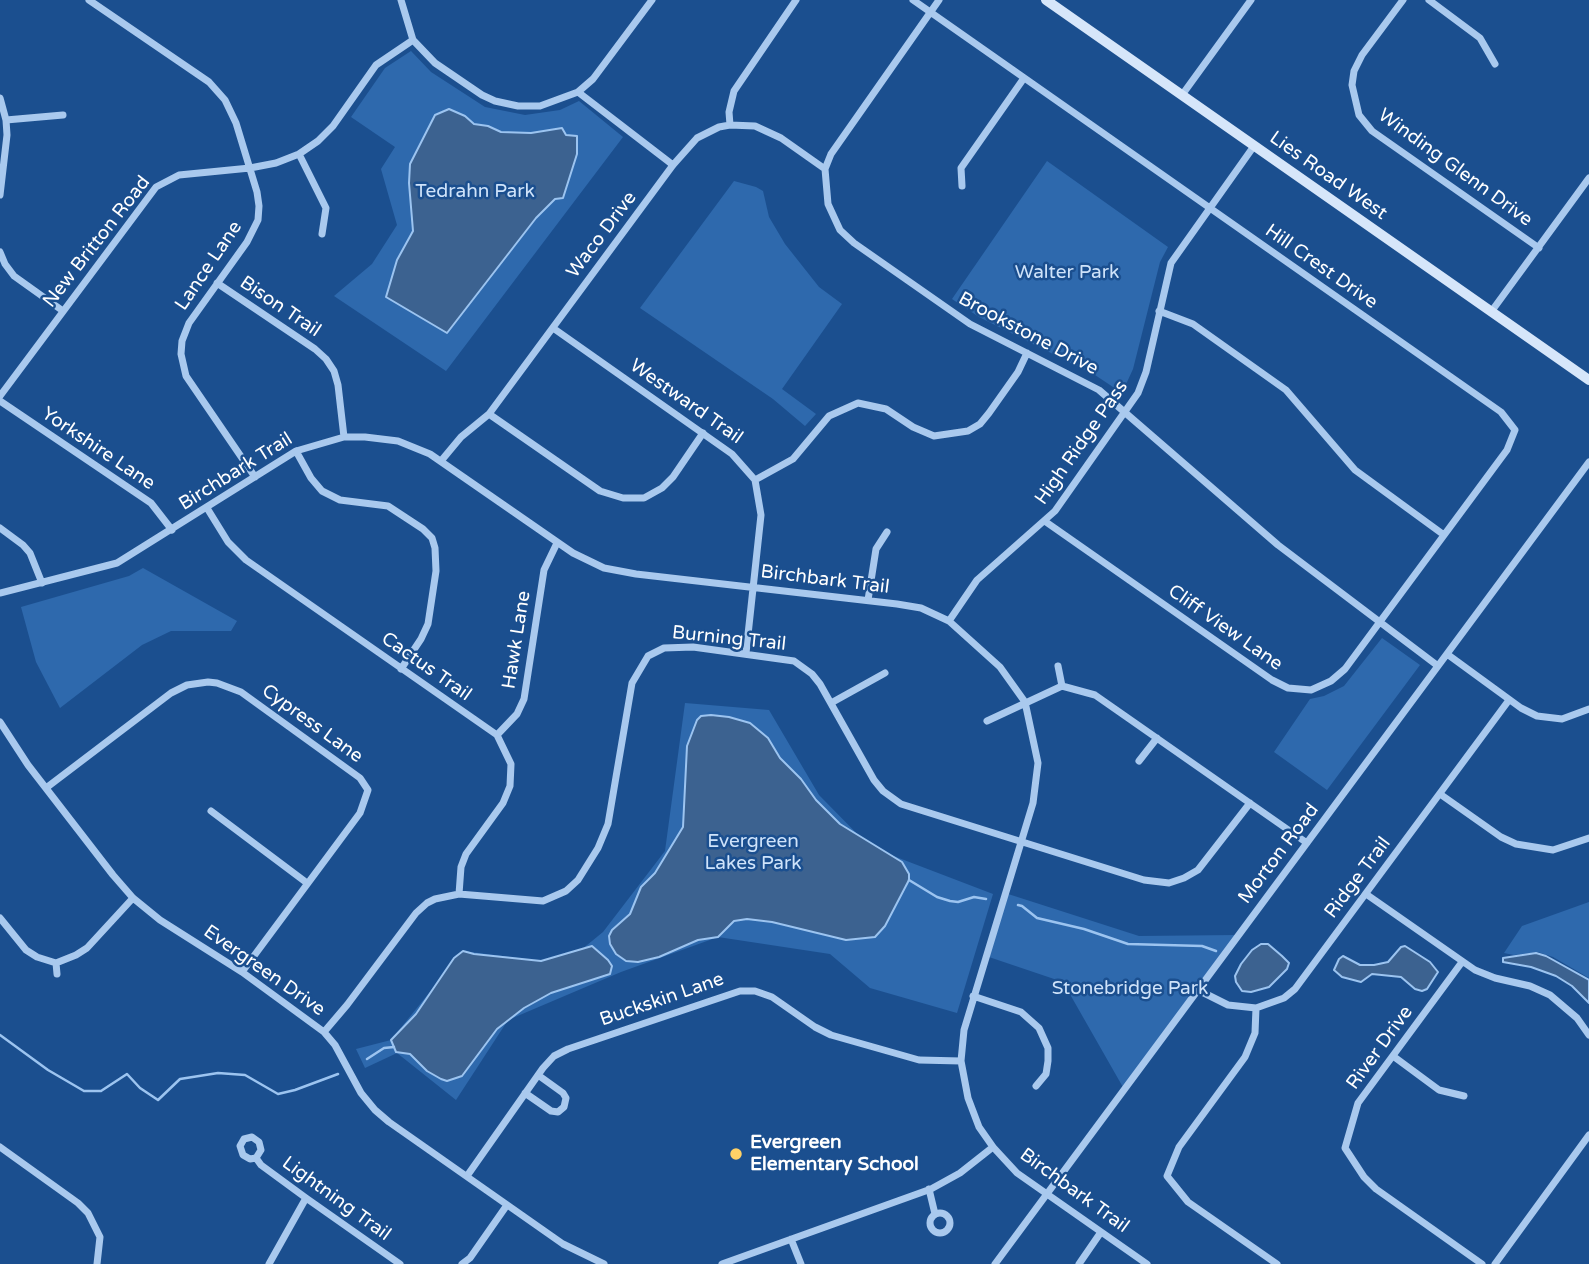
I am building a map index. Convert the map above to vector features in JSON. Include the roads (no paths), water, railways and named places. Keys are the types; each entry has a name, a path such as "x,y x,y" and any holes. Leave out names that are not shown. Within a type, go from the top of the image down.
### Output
{"street":[{"name":"Lance Lane","path":"89,0 215,87 232,113 257,192 258,220 247,242 185,330 181,361 190,382 255,477"},
{"path":"401,0 413,40 435,63 482,95 518,106 540,106 578,92 599,72 652,0"},
{"path":"730,125 729,112 734,91 796,0"},
{"name":"Hill Crest Drive","path":"912,0 1501,412 1508,420 1515,430 1510,445 1380,621"},
{"path":"825,169 836,145 940,0"},
{"name":"Lies Road West","path":"1046,0 1589,380"},
{"path":"1182,95 1251,0"},
{"name":"Winding Glenn Drive","path":"1403,0 1362,55 1354,71 1352,85 1359,115 1373,131 1539,248"},
{"path":"1429,0 1480,38 1494,64"},
{"name":"New Britton Road","path":"0,398 151,192 161,183 180,174 250,168 276,163 299,154 318,141 332,126 376,65 413,40"},
{"path":"962,186 961,168 1024,78"},
{"path":"578,92 673,165"},
{"path":"0,98 6,120 7,144 0,195"},
{"path":"6,120 63,115"},
{"name":"Waco Drive","path":"441,461 461,437 489,414 673,165 697,138 730,125 755,126 771,132 825,169"},
{"name":"High Ridge Pass","path":"949,621 977,580 1046,522 1125,412 1143,381 1171,263 1254,146"},
{"path":"299,154 327,208 322,234"},
{"name":"Brookstone Drive","path":"825,169 828,204 835,223 844,234 970,324 1090,384 1278,545 1438,666"},
{"path":"1492,312 1586,190 1589,178"},
{"path":"0,252 5,264 15,276 63,311"},
{"name":"Bison Trail","path":"218,283 326,359 334,371 338,385 344,437"},
{"path":"1159,311 1193,324 1286,390 1355,470 1444,535"},
{"name":"Westward Trail","path":"553,328 739,459 755,480"},
{"path":"746,653 761,515 755,480 793,459 829,416 858,403 886,409 913,427 934,436 968,431 989,413 1018,372 1027,353"},
{"name":"Yorkshire Lane","path":"0,398 151,503 172,530"},
{"path":"489,414 600,491 623,498 644,498 662,488 673,477 703,433"},
{"name":"Birchbark Trail","path":"0,593 117,563 296,451 344,437 374,437 418,448 441,461 557,543 592,563 614,570 913,606 949,621 1000,667 1025,702 1038,772 1033,803 964,1030 961,1061 972,1112 993,1147 1017,1173 1147,1264"},
{"path":"296,451 310,478 322,491 348,502 388,506 432,538 436,571 428,624 401,669"},
{"name":"Morton Road","path":"995,1264 1589,462"},
{"name":"Cactus Trail","path":"207,508 239,555 497,735"},
{"name":"Cliff View Lane","path":"1046,522 1272,680 1288,688 1311,690 1336,678 1380,621"},
{"path":"0,528 23,545 30,554 42,583"},
{"path":"868,600 876,549 887,532"},
{"name":"Hawk Lane","path":"497,735 517,714 524,699 544,570 557,543"},
{"name":"Burning Trail","path":"324,1032 416,913 435,899 458,894 543,901 572,886 591,862 608,824 631,688 648,656 664,648 694,647 746,653 784,658 804,666 831,703 874,780 891,797 912,808 1144,880 1169,883 1191,875 1203,865 1250,803"},
{"path":"1447,654 1529,713 1562,719 1589,709"},
{"path":"1058,666 1062,686"},
{"path":"831,703 884,673"},
{"name":"Cypress Lane","path":"46,788 178,689 208,682 233,688 353,771 368,790 360,813 242,972"},
{"path":"987,721 1062,686 1095,695 1307,843"},
{"name":"Ridge Trail","path":"1256,1008 1284,998 1295,989 1509,700"},
{"name":"Evergreen Drive","path":"0,722 27,765 133,898 160,920 242,972 324,1032 335,1045 361,1093 375,1110 589,1261 604,1264"},
{"path":"458,894 461,867 466,854 503,803 510,786 512,764 497,735"},
{"path":"1139,761 1157,738"},
{"path":"1440,794 1501,837 1516,844 1553,850 1589,838"},
{"path":"211,811 307,883"},
{"path":"1366,894 1462,962 1485,975 1530,986 1550,995 1571,1012 1589,1035"},
{"path":"0,918 26,950 56,963 76,956 87,948 133,898"},
{"name":"River Drive","path":"1462,962 1358,1103 1345,1148 1364,1177 1376,1189 1482,1264"},
{"path":"56,963 57,974"},
{"path":"1198,990 1228,1006 1256,1008 1255,1033 1245,1057 1179,1147 1167,1176 1188,1202 1277,1264"},
{"name":"Buckskin Lane","path":"467,1177 548,1061 568,1049 740,991 772,997 831,1035 911,1058 961,1061"},
{"path":"973,996 1021,1012 1039,1028 1048,1048 1048,1061 1046,1074 1036,1086"},
{"path":"1393,1056 1439,1090 1464,1096"},
{"path":"525,1093 551,1111 558,1112 564,1107 566,1098 563,1093 538,1075"},
{"path":"1495,1264 1589,1135"},
{"path":"0,1147 89,1213 100,1237 97,1264"},
{"path":"722,1264 929,1189 960,1173 993,1147"},
{"name":"Lightning Trail","path":"256,1158 261,1165 400,1264"},
{"path":"929,1189 935,1214"},
{"path":"269,1264 306,1198"},
{"path":"462,1264 470,1258 507,1205"},
{"path":"1079,1264 1101,1232"},
{"path":"791,1239 801,1264"}],"waterway":[{"path":"909,880 937,897 950,901 958,902 974,897 986,899"},
{"path":"1018,905 1037,918 1084,929 1128,944 1202,946 1216,951"},
{"path":"0,1035 48,1070 84,1091 101,1091 127,1074 140,1088 158,1100 180,1079 218,1073 245,1075 278,1094 338,1074"},
{"path":"367,1059 384,1048 394,1047"}],"place":[{"name":"Evergreen Elementary School","path":"736,1154"}],"park label":[{"name":"Tedrahn Park","path":"475,192"},
{"name":"Walter Park","path":"1067,273"},
{"name":"Evergreen Lakes Park","path":"753,853"},
{"name":"Stonebridge Park","path":"1130,989"}]}
